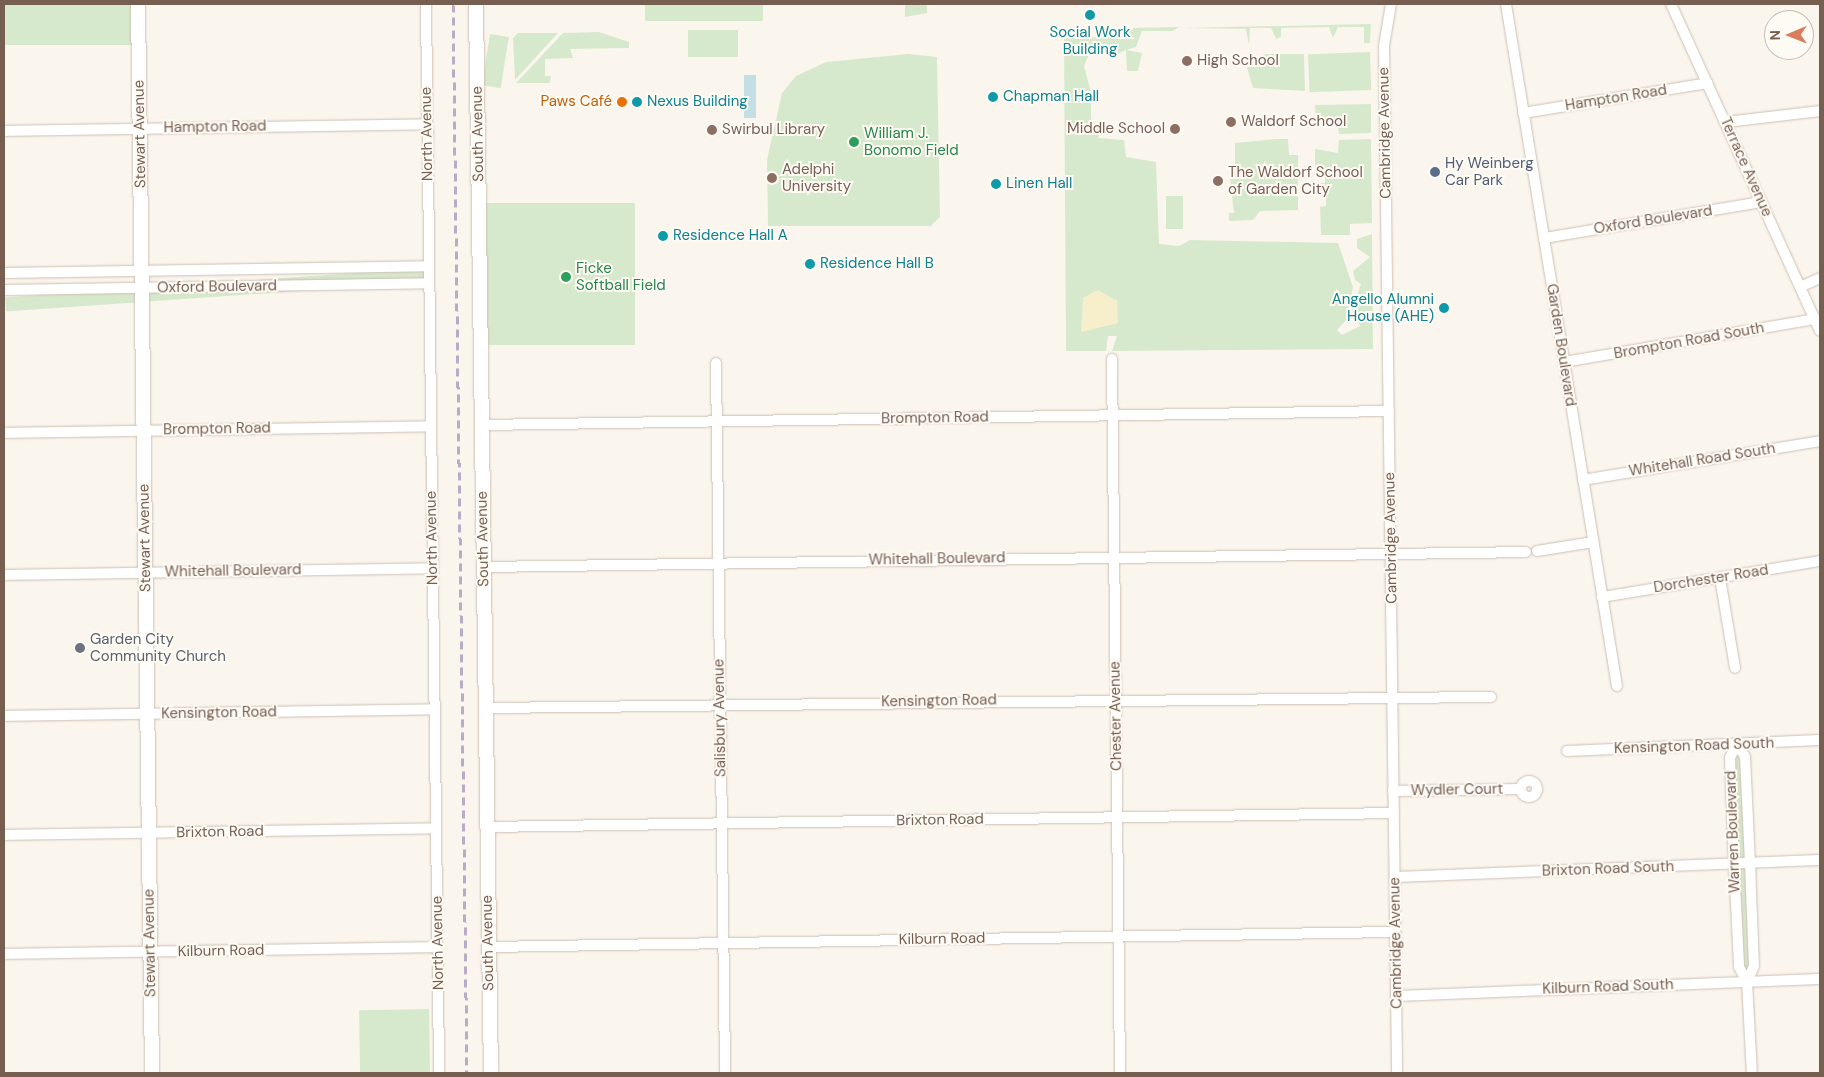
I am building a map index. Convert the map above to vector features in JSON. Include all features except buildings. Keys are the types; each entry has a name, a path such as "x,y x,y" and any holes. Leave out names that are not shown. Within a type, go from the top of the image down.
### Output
{"main road":[{"name":"Stewart Avenue","path":"138,4 152,1073"},
{"name":"South Avenue","path":"476,4 486,827 491,1073"}],"street":[{"name":"North Avenue","path":"426,4 439,1073"},
{"name":"Cambridge Avenue","path":"1391,4 1384,46 1390,552 1394,696 1393,791 1397,1073"},
{"name":"Garden Boulevard","path":"1506,4 1617,686"},
{"name":"Terrace Avenue","path":"1672,4 1820,331"},
{"name":"Hampton Road","path":"1523,113 1708,83"},
{"path":"1726,122 1820,111"},
{"name":"Hampton Road","path":"4,131 427,124"},
{"name":"Oxford Boulevard","path":"1544,238 1761,202"},
{"name":"Oxford Boulevard","path":"4,273 429,266"},
{"path":"290,269 290,286"},
{"path":"1800,287 1820,278"},
{"name":"Oxford Boulevard","path":"4,290 429,283"},
{"name":"Brompton Road South","path":"1564,362 1815,319"},
{"name":"Chester Avenue","path":"1112,359 1120,1073"},
{"name":"Salisbury Avenue","path":"716,363 725,1073"},
{"name":"Brompton Road","path":"481,425 1389,411"},
{"name":"Brompton Road","path":"4,433 431,426"},
{"name":"Whitehall Road South","path":"1583,480 1820,441"},
{"path":"1537,551 1593,542"},
{"name":"Whitehall Boulevard","path":"483,567 1390,552 1526,552"},
{"name":"Dorchester Road","path":"1602,597 1820,562"},
{"name":"Whitehall Boulevard","path":"4,575 433,568"},
{"path":"1720,578 1735,668"},
{"name":"Kensington Road","path":"485,708 1116,698 1492,697"},
{"name":"Kensington Road","path":"4,716 435,710"},
{"name":"Kensington Road South","path":"1567,750 1820,740"},
{"name":"Warren Boulevard","path":"1737,744 1745,758 1750,862 1754,966 1747,982"},
{"name":"Warren Boulevard","path":"1737,744 1730,758 1734,863 1739,968 1747,982 1752,1073"},
{"name":"Wydler Court","path":"1393,791 1521,789"},
{"name":"Brixton Road","path":"486,827 1394,813"},
{"name":"Brixton Road","path":"4,835 436,828"},
{"name":"Brixton Road South","path":"1395,877 1820,860"},
{"name":"Kilburn Road","path":"488,947 1395,932"},
{"name":"Kilburn Road","path":"4,954 438,947"},
{"name":"Kilburn Road South","path":"1396,996 1820,979"}],"green space":[{"path":"4,4 138,4 138,45 4,45"},
{"path":"645,4 763,4 763,21 645,21"},
{"path":"905,4 927,4 927,13 905,17"},
{"path":"1371,24 1370,43 1364,43 1364,27 1338,27 1333,38 1329,27 1281,28 1281,37 1276,39 1271,28 1250,28 1249,45 1246,29 1183,28"},
{"path":"1179,27 1173,31 1142,31 1136,47 1112,56 1098,51 1089,54 1084,66 1091,92 1091,119 1102,129 1098,138 1124,140 1126,157 1156,162 1159,244 1179,246 1190,240 1338,243 1353,287 1346,320 1337,330 1342,335 1360,326 1352,310 1361,284 1355,280 1353,271 1370,257 1357,248 1357,239 1372,234 1373,349 1112,351 1117,336 1108,336 1106,351 1066,351 1064,38 1124,37 1124,28"},
{"path":"688,30 738,30 738,57 688,57"},
{"path":"599,32 629,42 629,48 570,49 573,58 545,59 545,76 551,76 550,83 516,83 563,33"},
{"path":"518,33 558,33 515,80 513,38"},
{"path":"490,34 509,37 501,88 482,85"},
{"path":"1126,50 1142,53 1138,71 1127,71"},
{"path":"1370,52 1371,90 1309,92 1308,54"},
{"name":"William J. Bonomo Field","path":"908,54 937,57 940,217 931,226 768,226 767,160 782,93 796,76 826,62"},
{"path":"1265,54 1304,54 1305,91 1253,88 1247,68 1255,58"},
{"path":"1371,104 1371,133 1339,134 1337,119 1320,119 1316,124 1315,105"},
{"path":"1288,139 1289,155 1298,155 1298,210 1260,211 1253,220 1229,221 1229,213 1234,213 1230,178 1235,178 1235,143"},
{"path":"1371,139 1372,223 1350,224 1350,235 1321,235 1320,207 1326,206 1326,195 1315,194 1315,183 1325,183 1325,172 1315,171 1315,149 1338,153 1339,140"},
{"path":"1166,196 1183,196 1183,229 1166,229"},
{"path":"484,203 635,203 635,345 484,345"},
{"path":"427,268 428,282 6,311 5,298"},
{"path":"1737,744 1745,757 1754,966 1747,982 1739,967 1730,758"},
{"path":"429,1009 430,1073 360,1073 359,1010"}],"sand":[{"path":"1098,290 1117,301 1118,323 1081,332 1083,298"}],"water":[{"path":"744,75 756,75 756,118 744,118"}],"railway":[{"path":"453,4 467,1073"}],"place":[{"name":"Social Work Building","path":"1090,15"},
{"name":"High School","path":"1187,61"},
{"name":"Chapman Hall","path":"993,97"},
{"name":"Paws Café","path":"622,102"},
{"name":"Nexus Building","path":"637,102"},
{"name":"Waldorf School","path":"1231,122"},
{"name":"Middle School","path":"1175,129"},
{"name":"Swirbul Library","path":"712,130"},
{"name":"William J. Bonomo Field","path":"854,142"},
{"name":"Hy Weinberg Car Park","path":"1435,172"},
{"name":"Adelphi University","path":"772,178"},
{"name":"The Waldorf School of Garden City","path":"1218,181"},
{"name":"Linen Hall","path":"996,184"},
{"name":"Residence Hall A","path":"663,236"},
{"name":"Residence Hall B","path":"810,264"},
{"name":"Ficke Softball Field","path":"566,277"},
{"name":"Angello Alumni House (AHE)","path":"1444,308"},
{"name":"Garden City Community Church","path":"80,648"}]}
